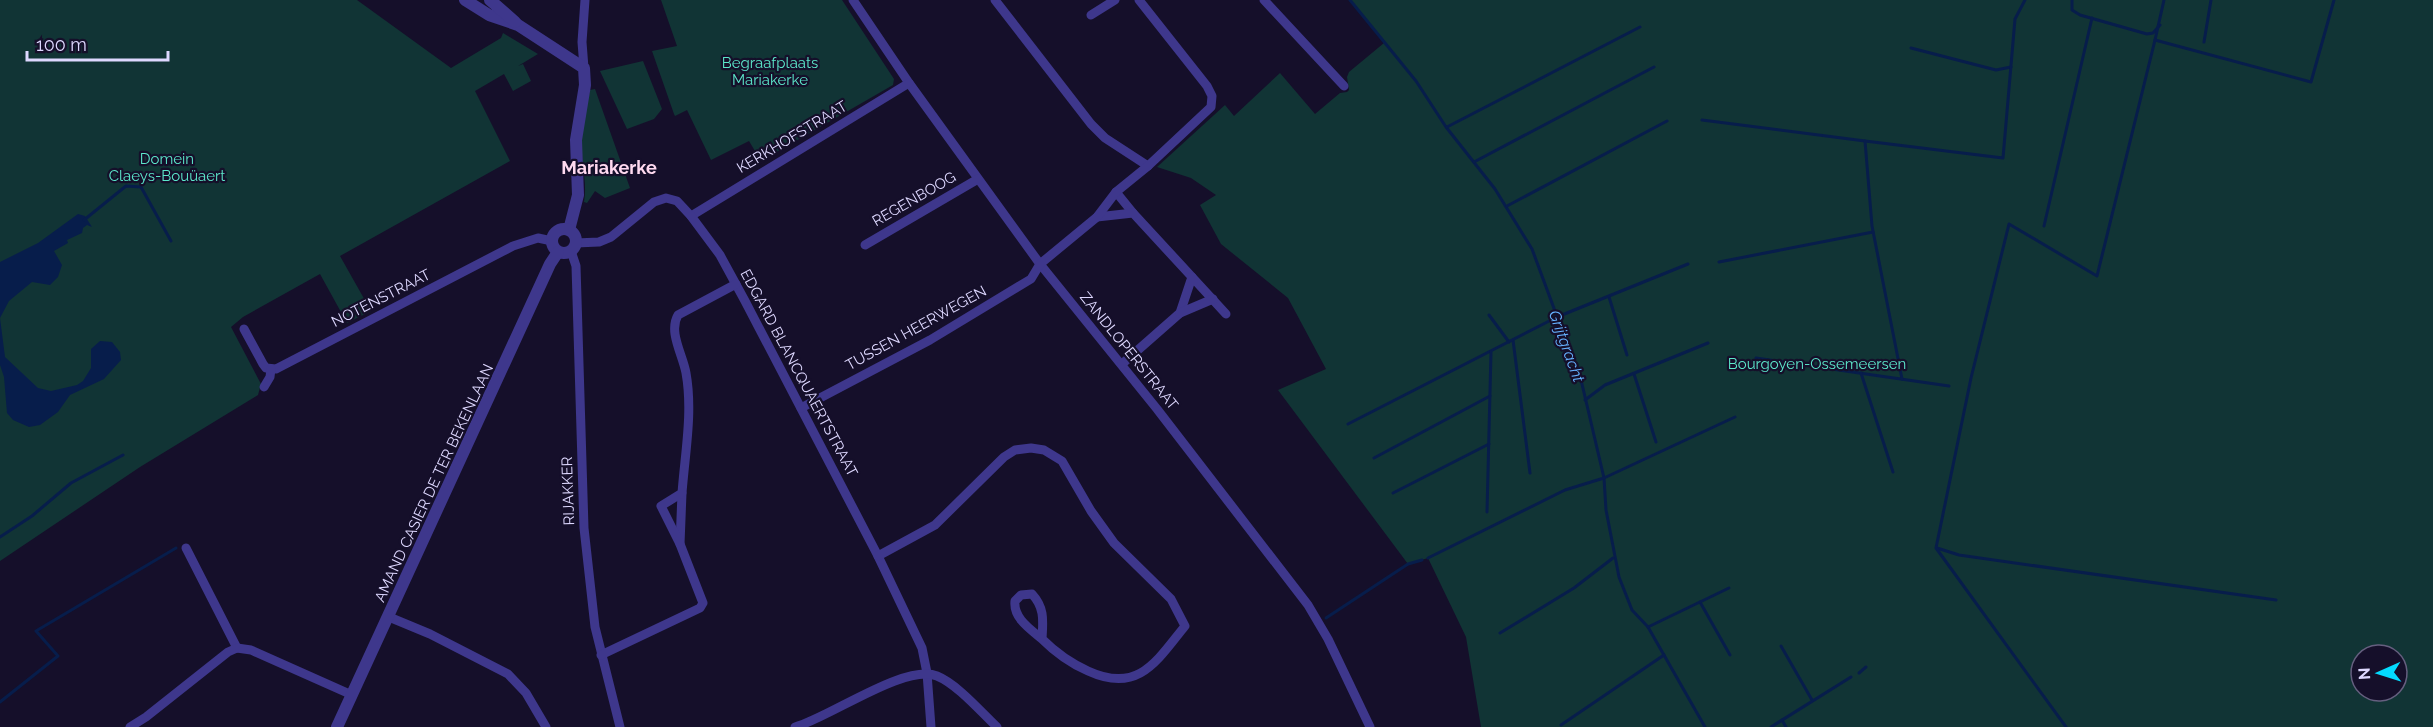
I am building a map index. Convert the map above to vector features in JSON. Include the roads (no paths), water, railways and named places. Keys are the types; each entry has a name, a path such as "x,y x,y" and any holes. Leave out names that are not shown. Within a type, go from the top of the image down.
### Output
{"street":[{"path":"465,0 489,15 518,25"},
{"path":"490,0 518,25 584,68"},
{"path":"569,230 578,195 576,140 585,85 582,42 585,0"},
{"name":"ZANDLOPERSTRAAT","path":"853,0 909,83 1040,264 1122,364 1308,605 1328,639 1370,727"},
{"path":"995,0 1091,124 1105,138 1148,166"},
{"path":"1091,15 1115,0"},
{"name":"TUSSEN HEERWEGEN","path":"801,408 930,340 1031,279 1040,264 1097,217 1116,192 1148,166 1211,107 1212,96 1207,86 1139,0"},
{"path":"1264,0 1344,86"},
{"name":"KERKHOFSTRAAT","path":"691,216 909,83"},
{"name":"REGENBOOG","path":"865,245 978,179"},
{"path":"1116,192 1132,213 1226,314"},
{"name":"EDGARD BLANCQUAERTSTRAAT","path":"564,247 599,242 611,237 652,201 666,198 677,201 691,216 720,255 736,284 878,556 922,648 927,673 931,727"},
{"path":"1097,217 1132,213"},
{"path":"569,230 575,235 564,247 557,231 569,230"},
{"name":"NOTENSTRAAT","path":"271,369 283,366 513,246 538,238 564,247"},
{"name":"AMAND CASIER DE TER BEKENLAAN","path":"337,727 550,264 564,247"},
{"name":"RIJAKKER","path":"564,247 576,266 584,528 595,627 620,727"},
{"path":"1180,314 1192,277"},
{"path":"680,544 689,392 674,321 678,315 736,284"},
{"path":"1122,364 1180,314 1213,299"},
{"path":"243,329 263,364 271,369 270,377 264,387"},
{"path":"878,556 935,525 1004,457 1015,450 1031,448 1053,454 1062,461 1091,511 1114,543 1171,599 1185,626 1153,663 1141,673 1125,680 1109,679 1069,662 1027,627 1017,615 1015,601 1021,595 1032,594 1041,607 1044,616 1042,639"},
{"path":"601,655 700,608 703,603 680,544 661,506 682,492"},
{"path":"186,548 237,648"},
{"path":"389,617 430,634 508,674 526,693 546,727"},
{"path":"130,727 146,717 221,657 237,648 251,650 352,695"},
{"path":"795,727 896,680 927,673 948,682 997,727"}],"water":[{"path":"78,214 85,216 92,227 87,225 83,228 82,233 67,240 68,243 54,251 62,265 58,277 50,285 32,282 9,301 0,318 0,262 38,243"},
{"path":"0,318 5,357 38,388 51,391 77,385 83,381 91,368 91,349 100,341 112,342 120,352 121,360 104,379 70,395 58,412 40,425 29,427 13,420 7,413 4,377 0,365"}],"waterway":[{"name":"Grijtgracht","path":"1350,0 1416,81 1446,127 1495,189 1532,249 1582,384 1604,478 1606,510 1619,577 1632,610 1648,627 1705,727"},
{"path":"1902,379 1872,226 1865,141 2003,158 2015,19 2025,0"},
{"path":"2072,0 2072,10 2080,15 2147,34 2153,33 2160,25"},
{"path":"2155,40 2164,0"},
{"path":"2204,42 2211,0"},
{"path":"2066,727 1936,548 1971,378 2009,224 2097,276 2155,40 2311,82 2334,0"},
{"path":"2044,226 2092,18"},
{"path":"1447,127 1640,27"},
{"path":"1911,48 1996,70 2011,67"},
{"path":"1474,162 1654,67"},
{"path":"1702,120 1865,141"},
{"path":"1507,206 1667,121"},
{"path":"84,220 126,186 141,187 171,241"},
{"path":"1719,262 1873,232"},
{"path":"1348,424 1557,317 1688,264"},
{"path":"1609,297 1627,355"},
{"path":"1489,315 1509,342"},
{"path":"1513,340 1530,473"},
{"path":"1585,400 1605,385 1708,343"},
{"path":"1487,512 1491,352"},
{"path":"1756,358 1949,386"},
{"path":"1861,373 1893,472"},
{"path":"1634,374 1656,442"},
{"path":"1374,458 1490,396"},
{"path":"1428,558 1565,490 1604,478 1735,417"},
{"path":"1393,493 1489,444"},
{"path":"0,537 32,516 71,483 123,455"},
{"path":"0,702 58,656 36,631 176,548"},
{"path":"1937,548 1959,555 2276,600"},
{"path":"1500,633 1574,588 1613,558"},
{"path":"1326,618 1408,564 1422,560"},
{"path":"1648,627 1729,588"},
{"path":"1700,602 1730,655"},
{"path":"1781,646 1812,700"},
{"path":"1561,725 1664,655"},
{"path":"1859,673 1866,667"},
{"path":"1771,727 1851,677"},
{"path":"1782,720 1786,727"}],"district":[{"name":"Mariakerke","path":"609,168"}],"park label":[{"name":"Begraafplaats Mariakerke","path":"770,72"},
{"name":"Domein Claeys-Bouüaert","path":"167,168"},
{"name":"Bourgoyen-Ossemeersen","path":"1817,364"}]}
